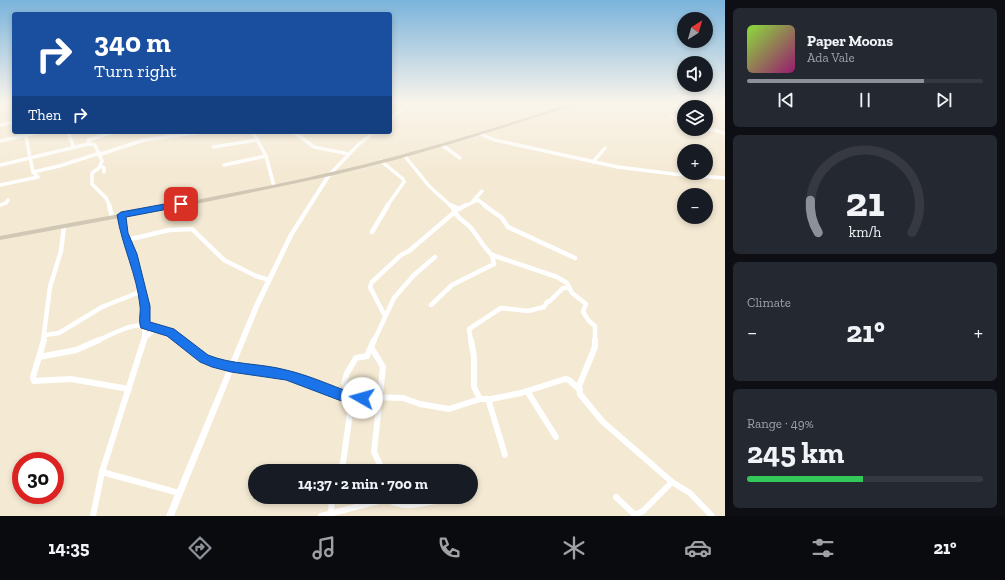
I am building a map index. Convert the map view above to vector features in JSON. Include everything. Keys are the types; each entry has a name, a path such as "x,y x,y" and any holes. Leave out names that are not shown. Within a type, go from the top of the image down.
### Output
{"main road":[{"path":"0,238 330,174 404,156 505,126"}],"street":[{"path":"713,130 725,133"},
{"path":"0,141 25,134 32,157 33,172 38,177 36,179 0,185"},
{"path":"69,134 74,148"},
{"path":"90,143 88,140 108,134"},
{"path":"33,172 59,166 144,140 190,134"},
{"path":"253,134 266,156 274,186"},
{"path":"297,134 314,146 349,154"},
{"path":"170,516 257,305 291,235 330,174 349,154 372,134"},
{"path":"480,134 496,140 618,167 674,174 725,178"},
{"path":"213,147 257,140"},
{"path":"0,165 90,143 95,145 100,153 102,162 101,166 104,168 104,172"},
{"path":"442,145 460,158"},
{"path":"593,162 605,148"},
{"path":"224,164 266,156"},
{"path":"404,156 424,180 471,228 485,249 492,254 515,264 557,277 566,283 572,293 586,304 583,312 589,321 595,326 595,347 578,386 584,399 602,421 672,482 690,493 712,516"},
{"path":"372,232 385,209 404,182 403,179 381,161"},
{"path":"101,166 92,173 92,184 106,198 111,209 112,217"},
{"path":"385,316 370,287 372,282 455,210 473,201 482,191"},
{"path":"0,205 6,203 8,200"},
{"path":"473,201 478,200 491,209 502,218 508,228 575,258"},
{"path":"93,516 102,472 145,338 145,306 133,254 124,233 121,215"},
{"path":"64,226 61,251 50,287 44,335 33,377 34,381 71,379 129,389"},
{"path":"127,240 177,229 192,229 224,260 256,276 269,280"},
{"path":"431,305 452,285 494,264 492,254"},
{"path":"342,464 352,399 344,383 347,373 356,358 366,356 386,312 405,285 417,270 435,257"},
{"path":"480,399 474,387 474,357 469,329 501,308 528,311 544,307 547,302 550,301 563,288 569,288"},
{"path":"44,335 59,333 102,307 142,291"},
{"path":"39,357 76,350 118,332 145,324 171,333 204,358 231,366 286,375 352,399 379,397 403,398 420,404 449,409 480,399 491,399 528,391 565,379 569,380 580,390"},
{"path":"145,338 157,327"},
{"path":"371,347 383,366 374,452 380,464"},
{"path":"528,391 556,436"},
{"path":"491,399 489,402 506,455"},
{"path":"102,472 179,493"},
{"path":"616,497 635,515 643,511 672,482"},
{"path":"331,514 332,504"},
{"path":"321,516 368,504"},
{"path":"394,504 401,506 414,504"}],"route":[{"path":"181,204 121,215 124,233 133,254 145,306 145,324 171,333 184,344 212,362 286,375 352,399 362,398"}]}
